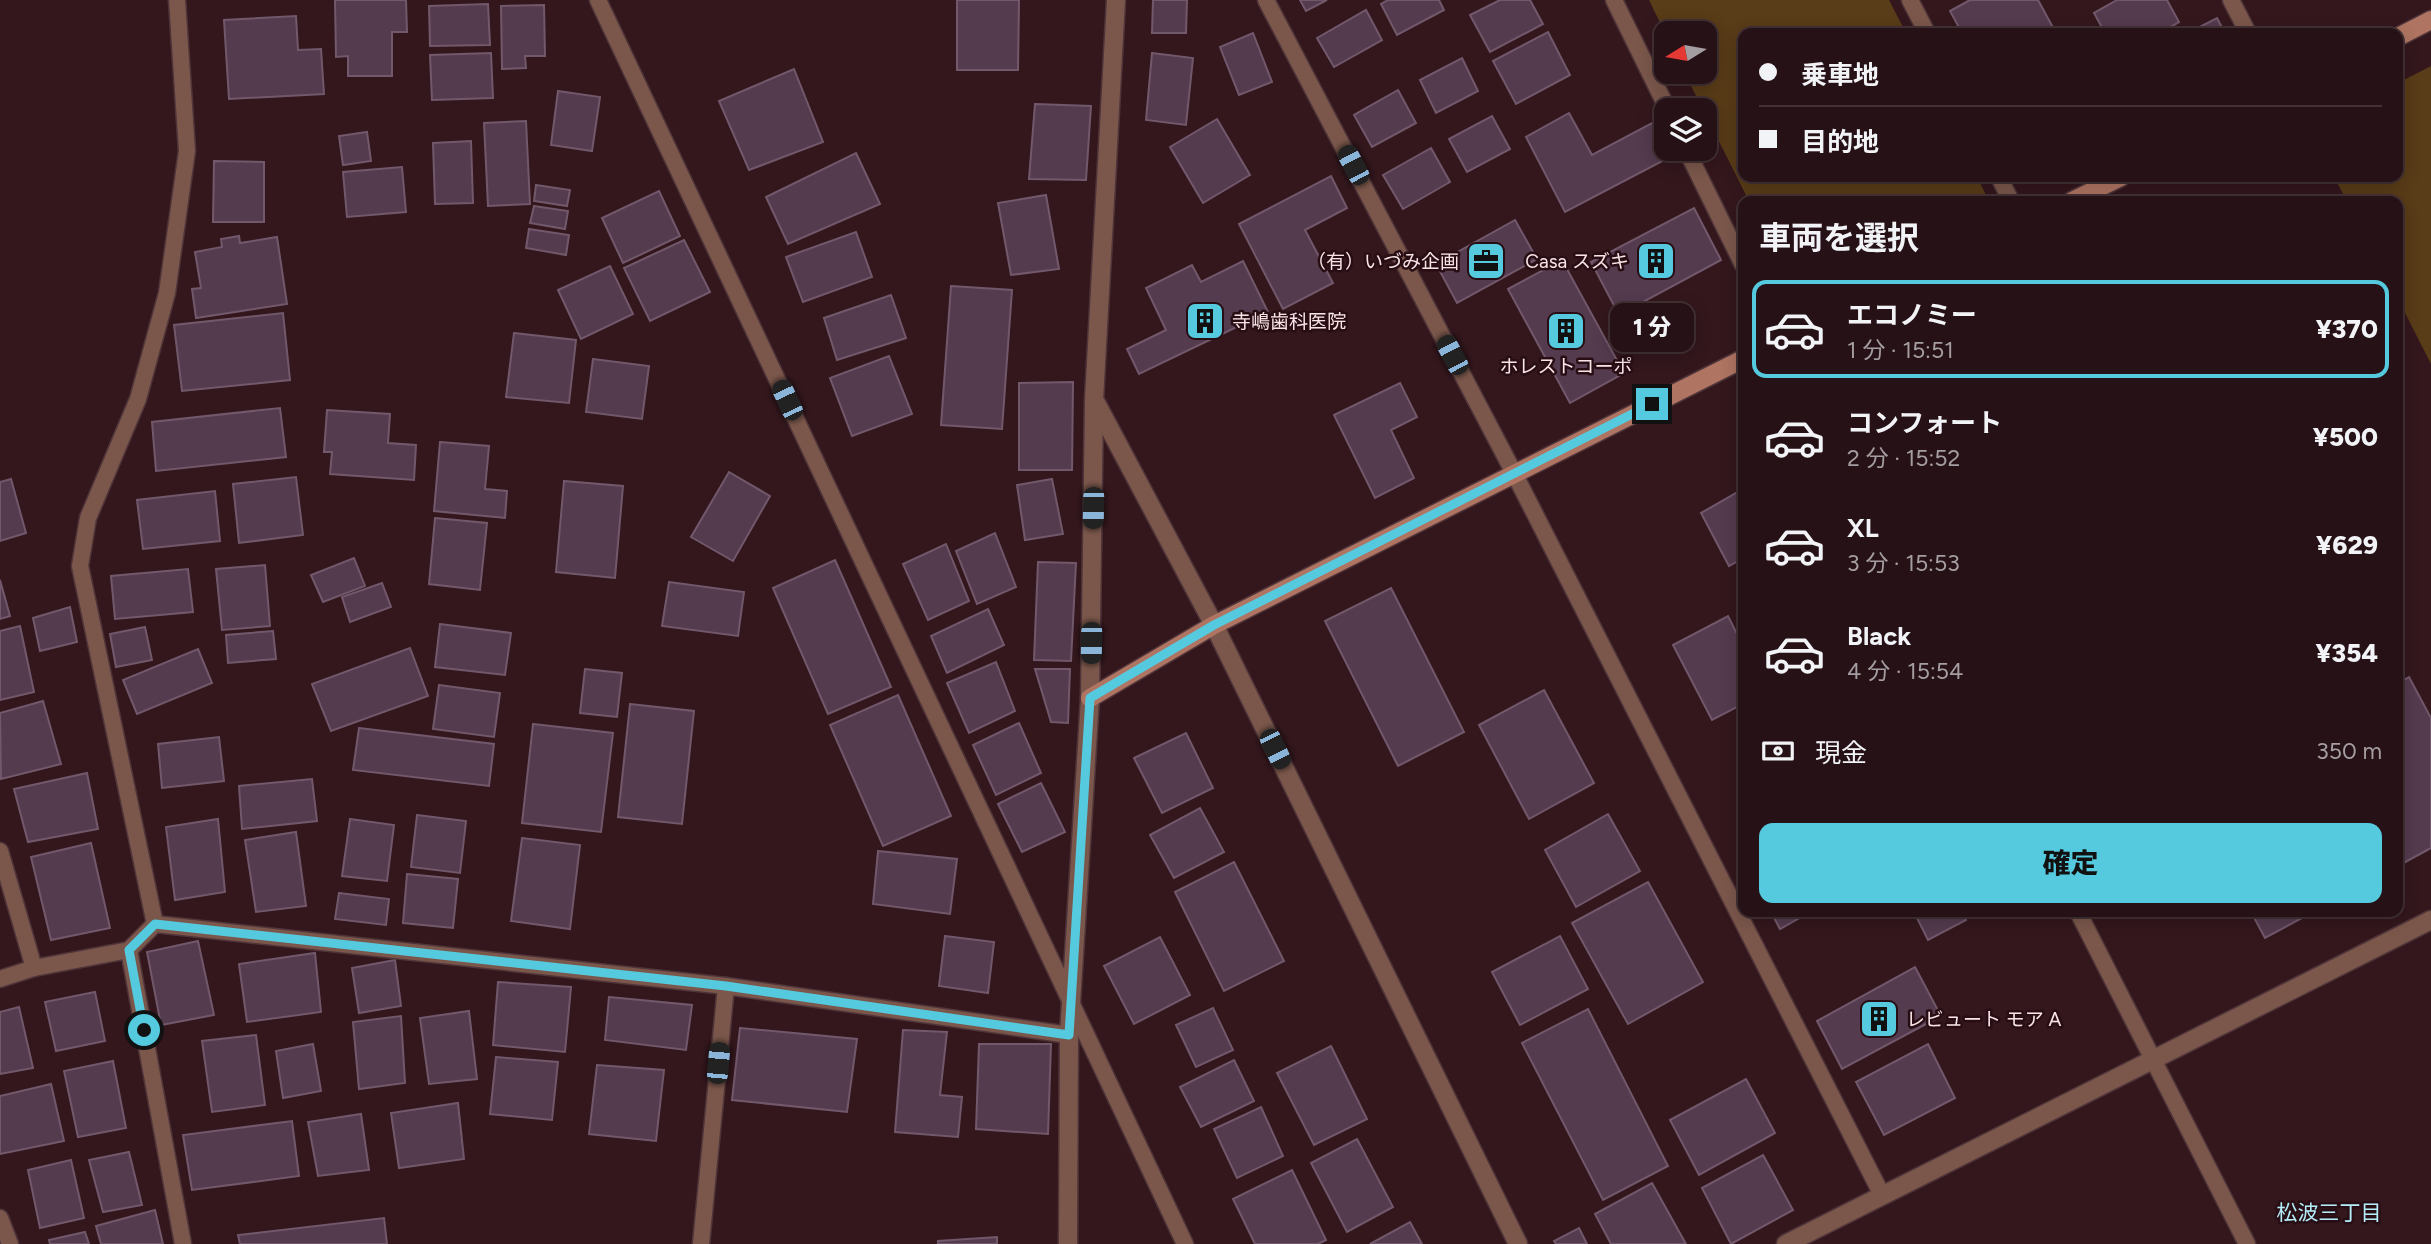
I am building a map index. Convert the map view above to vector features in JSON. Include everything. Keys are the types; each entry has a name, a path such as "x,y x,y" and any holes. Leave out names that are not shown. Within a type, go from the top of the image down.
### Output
{"street":[{"path":"1068,1244 1070,999 1090,698 1094,400 1116,0"},
{"path":"2403,34 2431,20"},
{"path":"2082,196 2111,182"},
{"path":"1090,698 1214,625 1738,361"},
{"path":"1094,400 1214,625 1518,1244"},
{"path":"1786,1244 2431,920"}],"lane":[{"path":"155,924 80,566 88,518 138,399 167,293 187,150 177,0"},
{"path":"598,0 1185,1244"},
{"path":"1266,0 1514,473 1738,912"},
{"path":"1614,0 1662,98"},
{"path":"1910,0 1924,28"},
{"path":"2231,0 2245,28"},
{"path":"1692,161 1738,255"},
{"path":"0,852 34,968"},
{"path":"1740,917 1882,1195"},
{"path":"2081,917 2247,1244"},
{"path":"0,979 34,968 129,950 155,924"},
{"path":"155,924 726,986 1069,1035"},
{"path":"129,950 183,1244"},
{"path":"701,1244 726,986"},
{"path":"0,1218 10,1244"}],"shaded area":[{"path":"1649,0 1889,0 1903,28 1738,28 1738,179 1717,137 1717,98 1697,98 1690,84 1717,84 1717,21 1659,21"},
{"path":"2431,66 2431,364 2403,309 2403,196 2344,196 2337,182 2403,182 2403,80"},
{"path":"1739,182 1980,182 1986,196 1746,196"}],"building":[{"path":"335,0 406,0 407,32 392,32 392,76 348,76 348,56 336,57"},
{"path":"957,0 1019,0 1018,70 957,70"},
{"path":"1153,0 1187,0 1186,33 1152,33"},
{"path":"1300,0 1327,0 1306,11"},
{"path":"1388,0 1439,0 1444,10 1397,35 1381,4"},
{"path":"1500,0 1530,0 1543,24 1490,52 1470,15"},
{"path":"1970,0 2038,0 2053,28 1959,28 1950,11"},
{"path":"2117,0 2167,0 2179,22 2169,28 2102,28 2094,13"},
{"path":"488,4 490,45 430,46 429,6"},
{"path":"544,5 545,56 525,56 526,68 502,69 501,6"},
{"path":"1366,10 1382,40 1334,67 1317,38"},
{"path":"296,16 298,50 321,49 324,94 229,99 224,20"},
{"path":"2217,18 2222,28 2198,28"},
{"path":"1548,32 1570,75 1516,104 1493,61"},
{"path":"1253,33 1272,82 1239,95 1220,47"},
{"path":"491,53 493,98 432,100 430,55"},
{"path":"1152,53 1193,58 1186,125 1146,120"},
{"path":"1462,58 1478,91 1436,113 1420,80"},
{"path":"794,69 823,142 749,170 719,101"},
{"path":"1398,90 1416,123 1372,147 1354,115"},
{"path":"558,91 600,97 592,151 551,145"},
{"path":"1035,104 1091,106 1086,180 1029,179"},
{"path":"1569,113 1592,155 1652,123 1654,161 1662,161 1565,212 1526,137"},
{"path":"1492,116 1510,149 1467,172 1449,139"},
{"path":"1217,119 1250,175 1203,203 1170,147"},
{"path":"526,121 530,204 488,206 484,123"},
{"path":"367,132 371,161 343,165 339,136"},
{"path":"471,141 473,203 435,204 433,143"},
{"path":"1431,148 1450,182 1403,209 1383,175"},
{"path":"856,153 880,204 788,244 766,197"},
{"path":"214,161 264,162 264,222 213,222"},
{"path":"402,167 406,212 347,217 343,172"},
{"path":"1331,176 1347,208 1305,230 1333,283 1283,309 1239,224"},
{"path":"536,185 570,190 567,206 534,201"},
{"path":"659,191 680,236 623,263 602,218"},
{"path":"1046,195 1059,269 1011,275 998,203"},
{"path":"534,206 568,211 565,229 530,223"},
{"name":"Casa スズキ","path":"1694,208 1721,260 1619,315 1591,262"},
{"name":"（有）いづみ企画","path":"1515,220 1537,259 1457,303 1436,264"},
{"path":"529,229 569,235 566,255 526,248"},
{"path":"856,232 872,277 803,302 786,257"},
{"path":"239,236 240,243 277,237 287,304 196,318 192,289 201,288 195,252 222,247 221,239"},
{"path":"684,240 710,292 650,321 624,268"},
{"name":"ホレストコーポ","path":"1562,260 1624,373 1570,403 1508,289"},
{"name":"寺嶋歯科医院","path":"1243,261 1268,312 1139,374 1127,349 1166,330 1146,288 1192,265 1201,282"},
{"path":"610,266 633,314 581,339 558,290"},
{"path":"951,286 1012,290 1002,429 941,425"},
{"path":"891,295 906,338 837,360 824,318"},
{"path":"283,313 290,380 182,391 174,325"},
{"path":"514,333 576,340 569,403 506,397"},
{"path":"889,356 912,414 852,436 830,378"},
{"path":"593,359 649,366 642,419 586,412"},
{"path":"1073,382 1072,470 1019,470 1019,383"},
{"path":"1400,383 1417,417 1391,430 1414,478 1375,498 1334,415"},
{"path":"280,408 286,457 156,471 152,422"},
{"path":"327,410 390,414 388,443 416,445 414,480 330,474 332,452 324,452"},
{"path":"440,442 489,446 485,489 507,491 505,518 434,511"},
{"path":"729,472 770,496 733,561 691,537"},
{"path":"296,477 303,535 239,543 233,484"},
{"path":"11,479 26,533 0,541 0,482"},
{"path":"1052,479 1063,534 1025,540 1017,485"},
{"path":"564,481 623,486 615,578 556,572"},
{"path":"215,491 220,541 143,549 137,500"},
{"path":"1738,492 1738,561 1729,566 1701,513"},
{"path":"435,518 487,523 480,590 429,584"},
{"path":"995,533 1016,587 977,604 956,551"},
{"path":"946,544 969,601 928,620 903,564"},
{"path":"354,558 365,586 323,602 311,575"},
{"path":"835,560 891,687 828,714 773,588"},
{"path":"1038,562 1076,563 1071,661 1034,660"},
{"path":"265,565 270,626 222,630 216,569"},
{"path":"188,569 193,612 115,619 111,576"},
{"path":"0,580 10,616 0,619"},
{"path":"669,582 744,592 738,636 662,626"},
{"path":"382,583 391,607 350,622 342,597"},
{"path":"1391,588 1464,732 1398,766 1325,621"},
{"path":"70,607 77,642 40,651 33,618"},
{"path":"988,609 1004,645 947,673 931,636"},
{"path":"1728,616 1738,636 1738,707 1712,720 1673,645"},
{"path":"440,624 511,633 505,675 435,667"},
{"path":"20,626 34,692 0,700 0,631"},
{"path":"145,627 152,660 116,667 110,634"},
{"path":"273,631 276,659 228,663 226,635"},
{"path":"410,648 428,696 331,731 312,684"},
{"path":"198,649 212,683 137,714 123,680"},
{"path":"996,662 1015,711 969,733 947,683"},
{"path":"585,669 622,673 617,717 580,713"},
{"path":"1035,669 1070,669 1068,723 1051,722"},
{"path":"2409,677 2431,718 2431,848 2403,863 2403,680"},
{"path":"439,685 500,693 494,737 433,729"},
{"path":"1544,690 1594,783 1529,819 1479,725"},
{"path":"898,695 951,816 883,846 830,725"},
{"path":"43,701 61,764 1,779 0,713"},
{"path":"630,704 694,711 682,824 618,817"},
{"path":"1019,723 1041,773 996,795 973,745"},
{"path":"533,724 613,733 601,832 522,823"},
{"path":"359,728 494,744 489,786 353,770"},
{"path":"1186,733 1213,788 1162,813 1134,758"},
{"path":"219,737 224,781 162,788 158,744"},
{"path":"87,773 98,829 28,842 14,789"},
{"path":"312,779 317,821 242,829 239,786"},
{"path":"1041,783 1065,832 1022,852 998,804"},
{"path":"1200,808 1224,852 1174,878 1150,835"},
{"path":"1608,814 1640,871 1576,907 1545,850"},
{"path":"417,815 466,821 460,873 411,867"},
{"path":"218,819 225,892 175,900 166,827"},
{"path":"350,819 394,825 387,881 342,876"},
{"path":"296,832 306,906 256,912 245,840"},
{"path":"522,838 580,845 570,929 511,921"},
{"path":"91,843 110,928 51,940 31,857"},
{"path":"878,851 957,859 950,914 873,904"},
{"path":"1234,862 1284,961 1224,991 1175,892"},
{"path":"407,874 458,879 453,928 403,923"},
{"path":"1648,882 1703,982 1628,1024 1572,923"},
{"path":"339,893 389,899 386,925 335,919"},
{"path":"1774,917 1801,917 1780,929"},
{"path":"1916,917 1964,917 1966,920 1928,940"},
{"path":"2254,917 2304,917 2265,938"},
{"path":"945,936 994,942 988,993 939,986"},
{"path":"1560,936 1588,989 1520,1025 1492,972"},
{"path":"1160,937 1190,995 1134,1024 1104,966"},
{"path":"198,941 214,1015 161,1025 147,952"},
{"path":"315,953 321,1012 247,1022 239,964"},
{"path":"395,960 401,1006 359,1013 352,968"},
{"name":"レビュート モア A","path":"1915,967 1941,1016 1842,1069 1817,1021"},
{"path":"498,982 571,987 565,1052 493,1045"},
{"path":"95,992 105,1041 56,1051 45,1002"},
{"path":"609,997 692,1005 686,1050 605,1040"},
{"path":"19,1007 33,1068 0,1074 0,1012"},
{"path":"1213,1008 1233,1050 1196,1067 1176,1025"},
{"path":"1588,1009 1668,1166 1603,1200 1522,1043"},
{"path":"469,1011 477,1079 429,1084 420,1018"},
{"path":"401,1016 405,1083 359,1089 353,1022"},
{"path":"740,1028 857,1039 847,1112 732,1100"},
{"path":"903,1030 947,1032 940,1095 962,1097 958,1137 895,1132"},
{"path":"256,1035 265,1105 212,1112 202,1041"},
{"path":"313,1044 321,1091 283,1098 276,1051"},
{"path":"979,1044 1051,1044 1048,1134 976,1129"},
{"path":"1928,1044 1955,1098 1884,1135 1856,1082"},
{"path":"1331,1046 1367,1119 1314,1145 1277,1073"},
{"path":"496,1057 558,1062 552,1120 490,1114"},
{"path":"1234,1060 1254,1101 1201,1127 1180,1087"},
{"path":"113,1061 126,1128 78,1137 64,1071"},
{"path":"597,1065 664,1070 656,1141 589,1134"},
{"path":"1746,1079 1775,1133 1699,1175 1670,1120"},
{"path":"51,1084 64,1141 0,1154 0,1096"},
{"path":"458,1103 464,1159 399,1168 391,1113"},
{"path":"1261,1107 1283,1156 1237,1178 1214,1129"},
{"path":"361,1114 369,1170 318,1176 308,1122"},
{"path":"292,1121 299,1176 192,1190 183,1135"},
{"path":"1357,1139 1393,1207 1347,1232 1311,1163"},
{"path":"129,1152 142,1205 103,1212 89,1160"},
{"path":"1763,1155 1793,1210 1731,1244 1702,1188"},
{"path":"71,1160 84,1218 40,1228 28,1170"},
{"path":"1292,1170 1326,1240 1318,1244 1255,1244 1233,1199"},
{"path":"1652,1183 1686,1244 1611,1244 1595,1214"},
{"path":"155,1210 163,1244 101,1244 96,1226"},
{"path":"384,1218 387,1244 240,1244 238,1235"},
{"path":"1410,1222 1422,1244 1370,1244"},
{"path":"1579,1228 1587,1244 1556,1244 1554,1241"},
{"path":"85,1232 89,1244 50,1244 49,1240"},
{"path":"997,1237 997,1244 938,1244 938,1241"}],"place":[{"name":"（有）いづみ企画","path":"1486,261"},
{"name":"Casa スズキ","path":"1656,261"},
{"name":"寺嶋歯科医院","path":"1205,321"},
{"name":"ホレストコーポ","path":"1566,331"},
{"name":"レビュート モア A","path":"1879,1019"}],"district":[{"name":"松波三丁目","path":"2329,1212"}],"route":[{"path":"144,1030 129,950 155,924 726,986 1069,1035 1090,698 1214,625 1652,404"}]}
